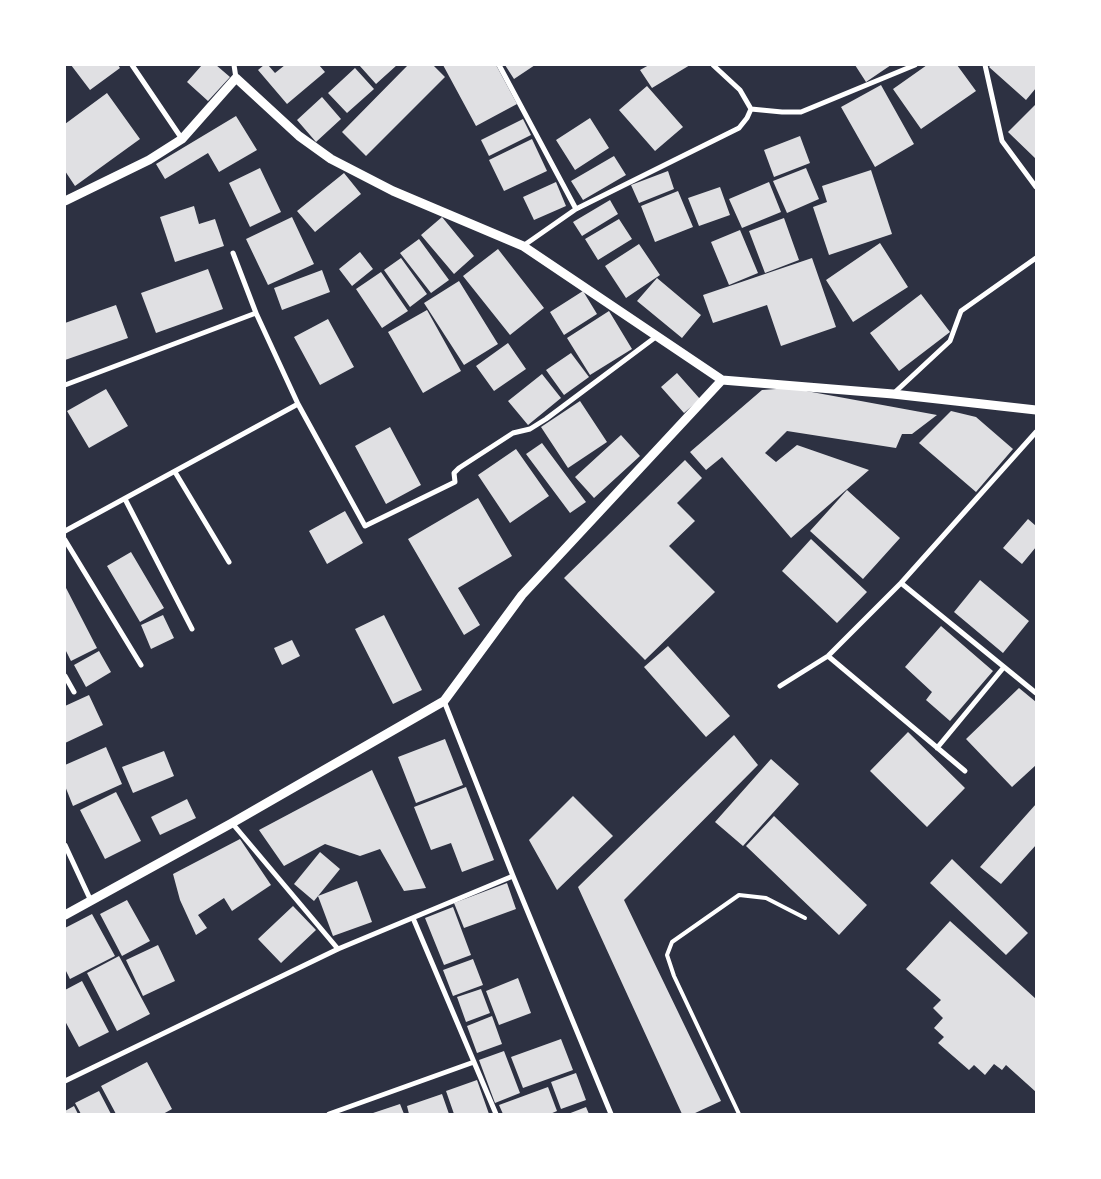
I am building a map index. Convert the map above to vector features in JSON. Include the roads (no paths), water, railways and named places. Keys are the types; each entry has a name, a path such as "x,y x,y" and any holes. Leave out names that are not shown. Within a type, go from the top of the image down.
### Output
{"street":[{"path":"132,65 182,139"},
{"path":"234,65 236,78 299,136 332,159 393,191 523,246 722,380 893,394 1036,410"},
{"path":"499,65 576,208"},
{"path":"713,65 740,90 751,109"},
{"path":"751,109 801,112 915,65"},
{"path":"985,65 1002,141 1036,186"},
{"path":"66,199 149,160 182,139 236,78"},
{"path":"523,246 576,208 739,128 751,109"},
{"path":"233,253 256,314 298,404 365,526 455,482 454,474 459,468 513,432 530,429 546,420 658,336"},
{"path":"893,394 950,341 961,311 1036,258"},
{"path":"65,384 256,314"},
{"path":"65,915 232,823 444,701 522,595 722,380"},
{"path":"65,531 298,404"},
{"path":"780,686 828,656 901,583 1036,432"},
{"path":"175,472 229,562"},
{"path":"125,499 192,629"},
{"path":"65,540 141,665"},
{"path":"901,583 1036,693"},
{"path":"828,656 964,771"},
{"path":"937,748 1004,667"},
{"path":"65,676 74,692"},
{"path":"444,701 513,876 611,1114"},
{"path":"232,823 338,950"},
{"path":"65,845 91,901"},
{"path":"65,1081 338,950 513,876"},
{"path":"413,918 496,1114"},
{"path":"329,1114 474,1062"}],"lane":[{"path":"739,1114 674,976 667,955 672,942 738,895 766,898 805,918"}]}
